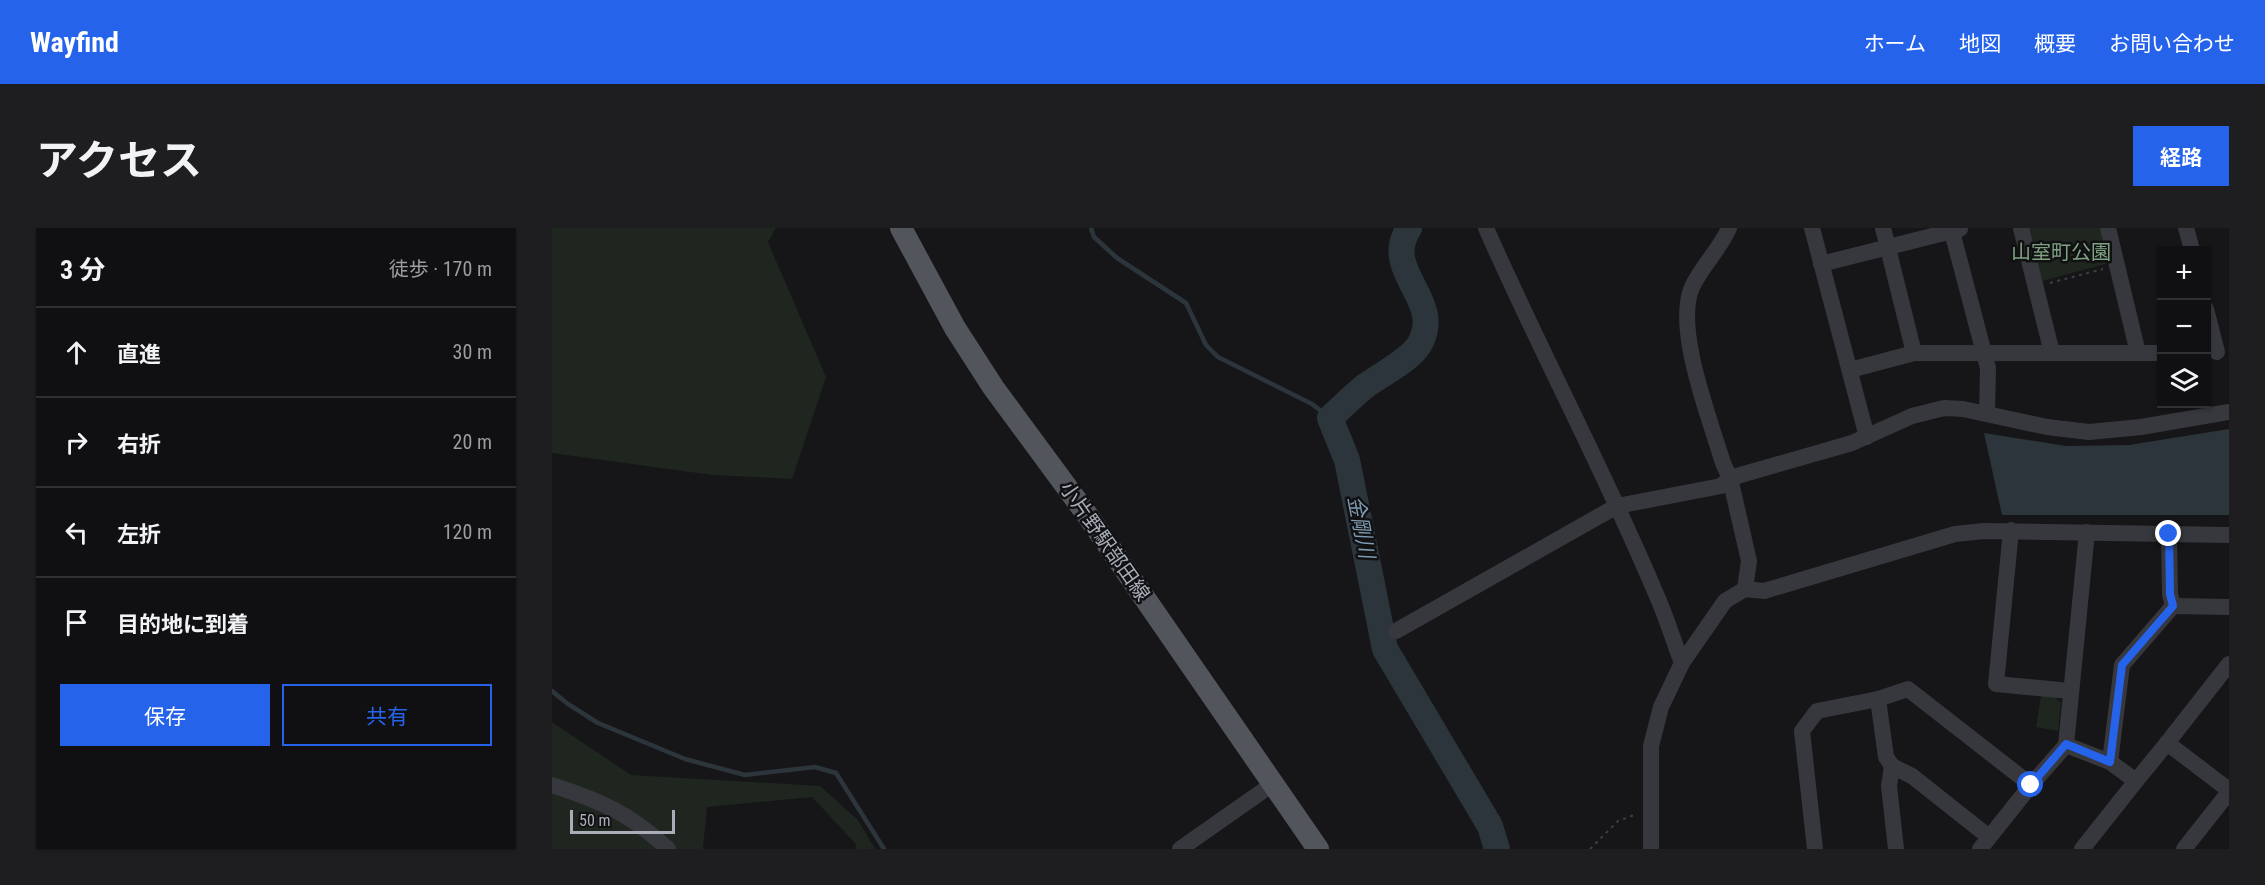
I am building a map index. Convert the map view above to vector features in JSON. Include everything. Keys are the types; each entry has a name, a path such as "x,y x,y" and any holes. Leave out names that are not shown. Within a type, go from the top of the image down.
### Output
{"main road":[{"name":"小片野駅部田線","path":"901,228 955,328 993,387 1088,516 1318,849"}],"street":[{"path":"1486,228 1617,506 1656,594 1682,663"},
{"path":"1729,228 1692,287 1686,310 1688,344 1723,463 1730,478 1749,561 1745,589"},
{"path":"1812,228 1867,437"},
{"path":"1883,228 1914,353"},
{"path":"2021,228 2052,353"},
{"path":"2108,228 2139,353"},
{"path":"2186,228 2191,246"},
{"path":"1821,264 1955,229 1988,368 1987,413"},
{"path":"2211,327 2218,353"},
{"path":"1850,370 1914,353 2157,353"},
{"path":"1396,631 1617,506 1721,486 1730,478 1867,437 1912,416 1936,409 1963,409 2047,428 2089,432 2141,427 2229,412"},
{"path":"2011,530 1996,684 2070,692"},
{"path":"1651,849 1651,746 1661,707 1682,663 1725,601 1745,589 1764,591 1955,534 2011,530 2229,535"},
{"path":"1878,699 1886,757 1892,766 1912,776 1984,843 2066,744 2087,532"},
{"path":"2169,534 2170,594 2173,606"},
{"path":"2173,606 2229,607"},
{"path":"2110,762 2122,665 2173,606"},
{"path":"2082,849 2229,664"},
{"path":"1815,849 1802,731 1817,711 1878,699 1908,689 2031,785"},
{"path":"2167,743 2229,791 2184,849"},
{"path":"2066,744 2110,762 2136,781"},
{"path":"1892,766 1889,786 1896,849"},
{"path":"1180,849 1274,783"},
{"path":"552,785 595,799 616,810 657,838 668,849"}],"path":[{"path":"2035,286 2117,266"},
{"path":"1590,849 1618,821 1650,809"}],"green space":[{"path":"552,228 776,228 768,242 826,377 792,479 712,475 552,453"},
{"name":"山室町公園","path":"2028,228 2100,228 2109,263 2042,281"},
{"path":"2041,695 2055,697 2061,703 2058,731 2036,727"},
{"path":"552,722 631,775 820,786 858,820 875,849 857,849 855,843 812,797 707,807 703,849 552,849"}],"shaded area":[{"path":"2229,429 2229,515 2002,515 1984,433 2066,446 2129,445"}],"waterway":[{"path":"1091,228 1094,237 1117,258 1186,303 1206,345 1218,357 1312,404 1330,418"},
{"name":"金剛川","path":"1409,228 1402,244 1402,259 1425,314 1425,329 1419,345 1401,362 1364,387 1330,418 1347,460 1385,649 1490,826 1497,849"},
{"path":"552,691 598,723 685,759 745,775 815,767 836,773 884,849"}],"route":[{"path":"2031,785 2066,744 2110,762 2122,665 2173,606 2170,594 2169,534"}]}
